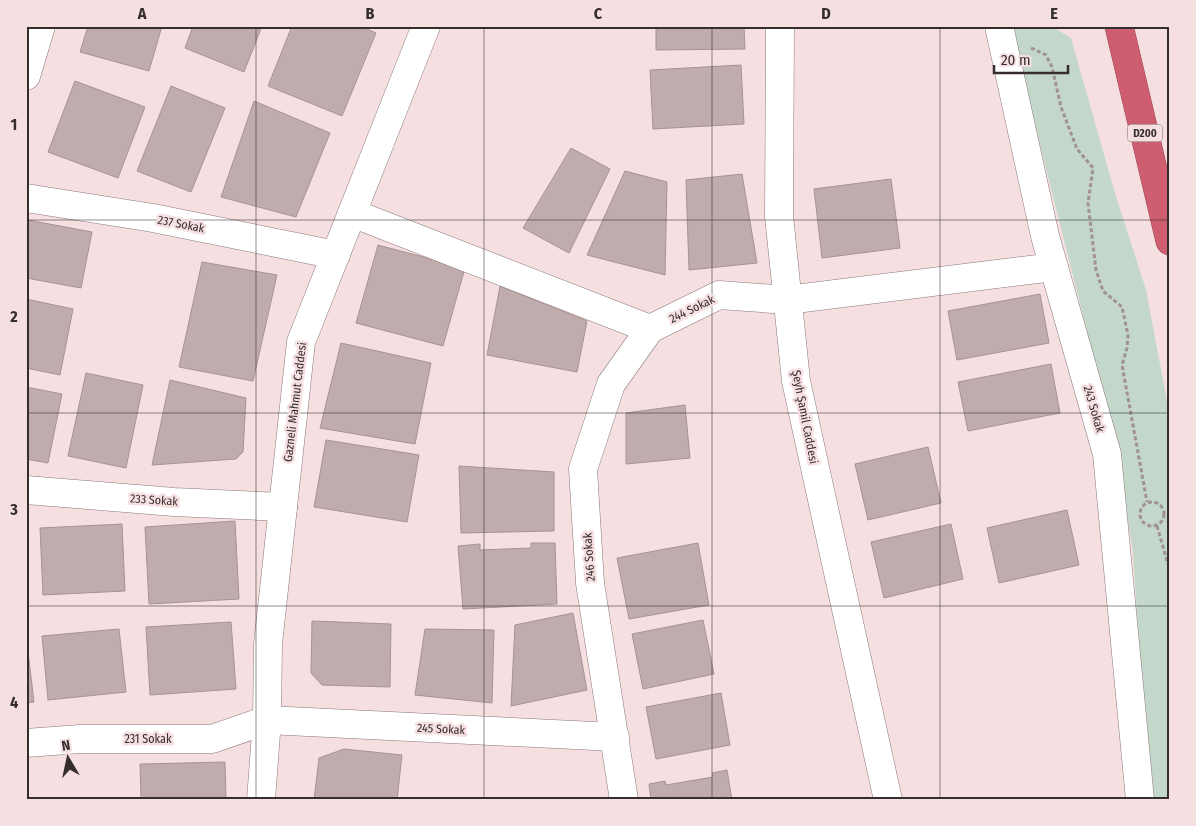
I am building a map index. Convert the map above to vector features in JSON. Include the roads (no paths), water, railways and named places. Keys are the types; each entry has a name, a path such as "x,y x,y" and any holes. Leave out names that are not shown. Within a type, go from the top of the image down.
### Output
{"highway":[{"name":"D200","path":"1120,26 1170,241"}],"street":[{"path":"26,76 41,26"},
{"name":"Şeyh Şamil Caddesi","path":"780,26 779,216 796,380 888,800"},
{"name":"Gazneli Mahmut Caddesi","path":"261,800 267,720 268,644 301,342 336,255 421,28"},
{"name":"243 Sokak","path":"1002,38 1054,267 1107,454 1140,800"},
{"name":"237 Sokak","path":"26,198 153,218 336,255"},
{"path":"352,213 650,329"},
{"name":"244 Sokak","path":"650,329 719,295 788,300 1054,267"},
{"name":"246 Sokak","path":"624,800 590,583 583,469 611,384 650,329"},
{"name":"233 Sokak","path":"26,490 165,501 283,507"},
{"name":"245 Sokak","path":"267,720 615,738"},
{"name":"231 Sokak","path":"26,743 80,739 212,739 267,720"}]}
